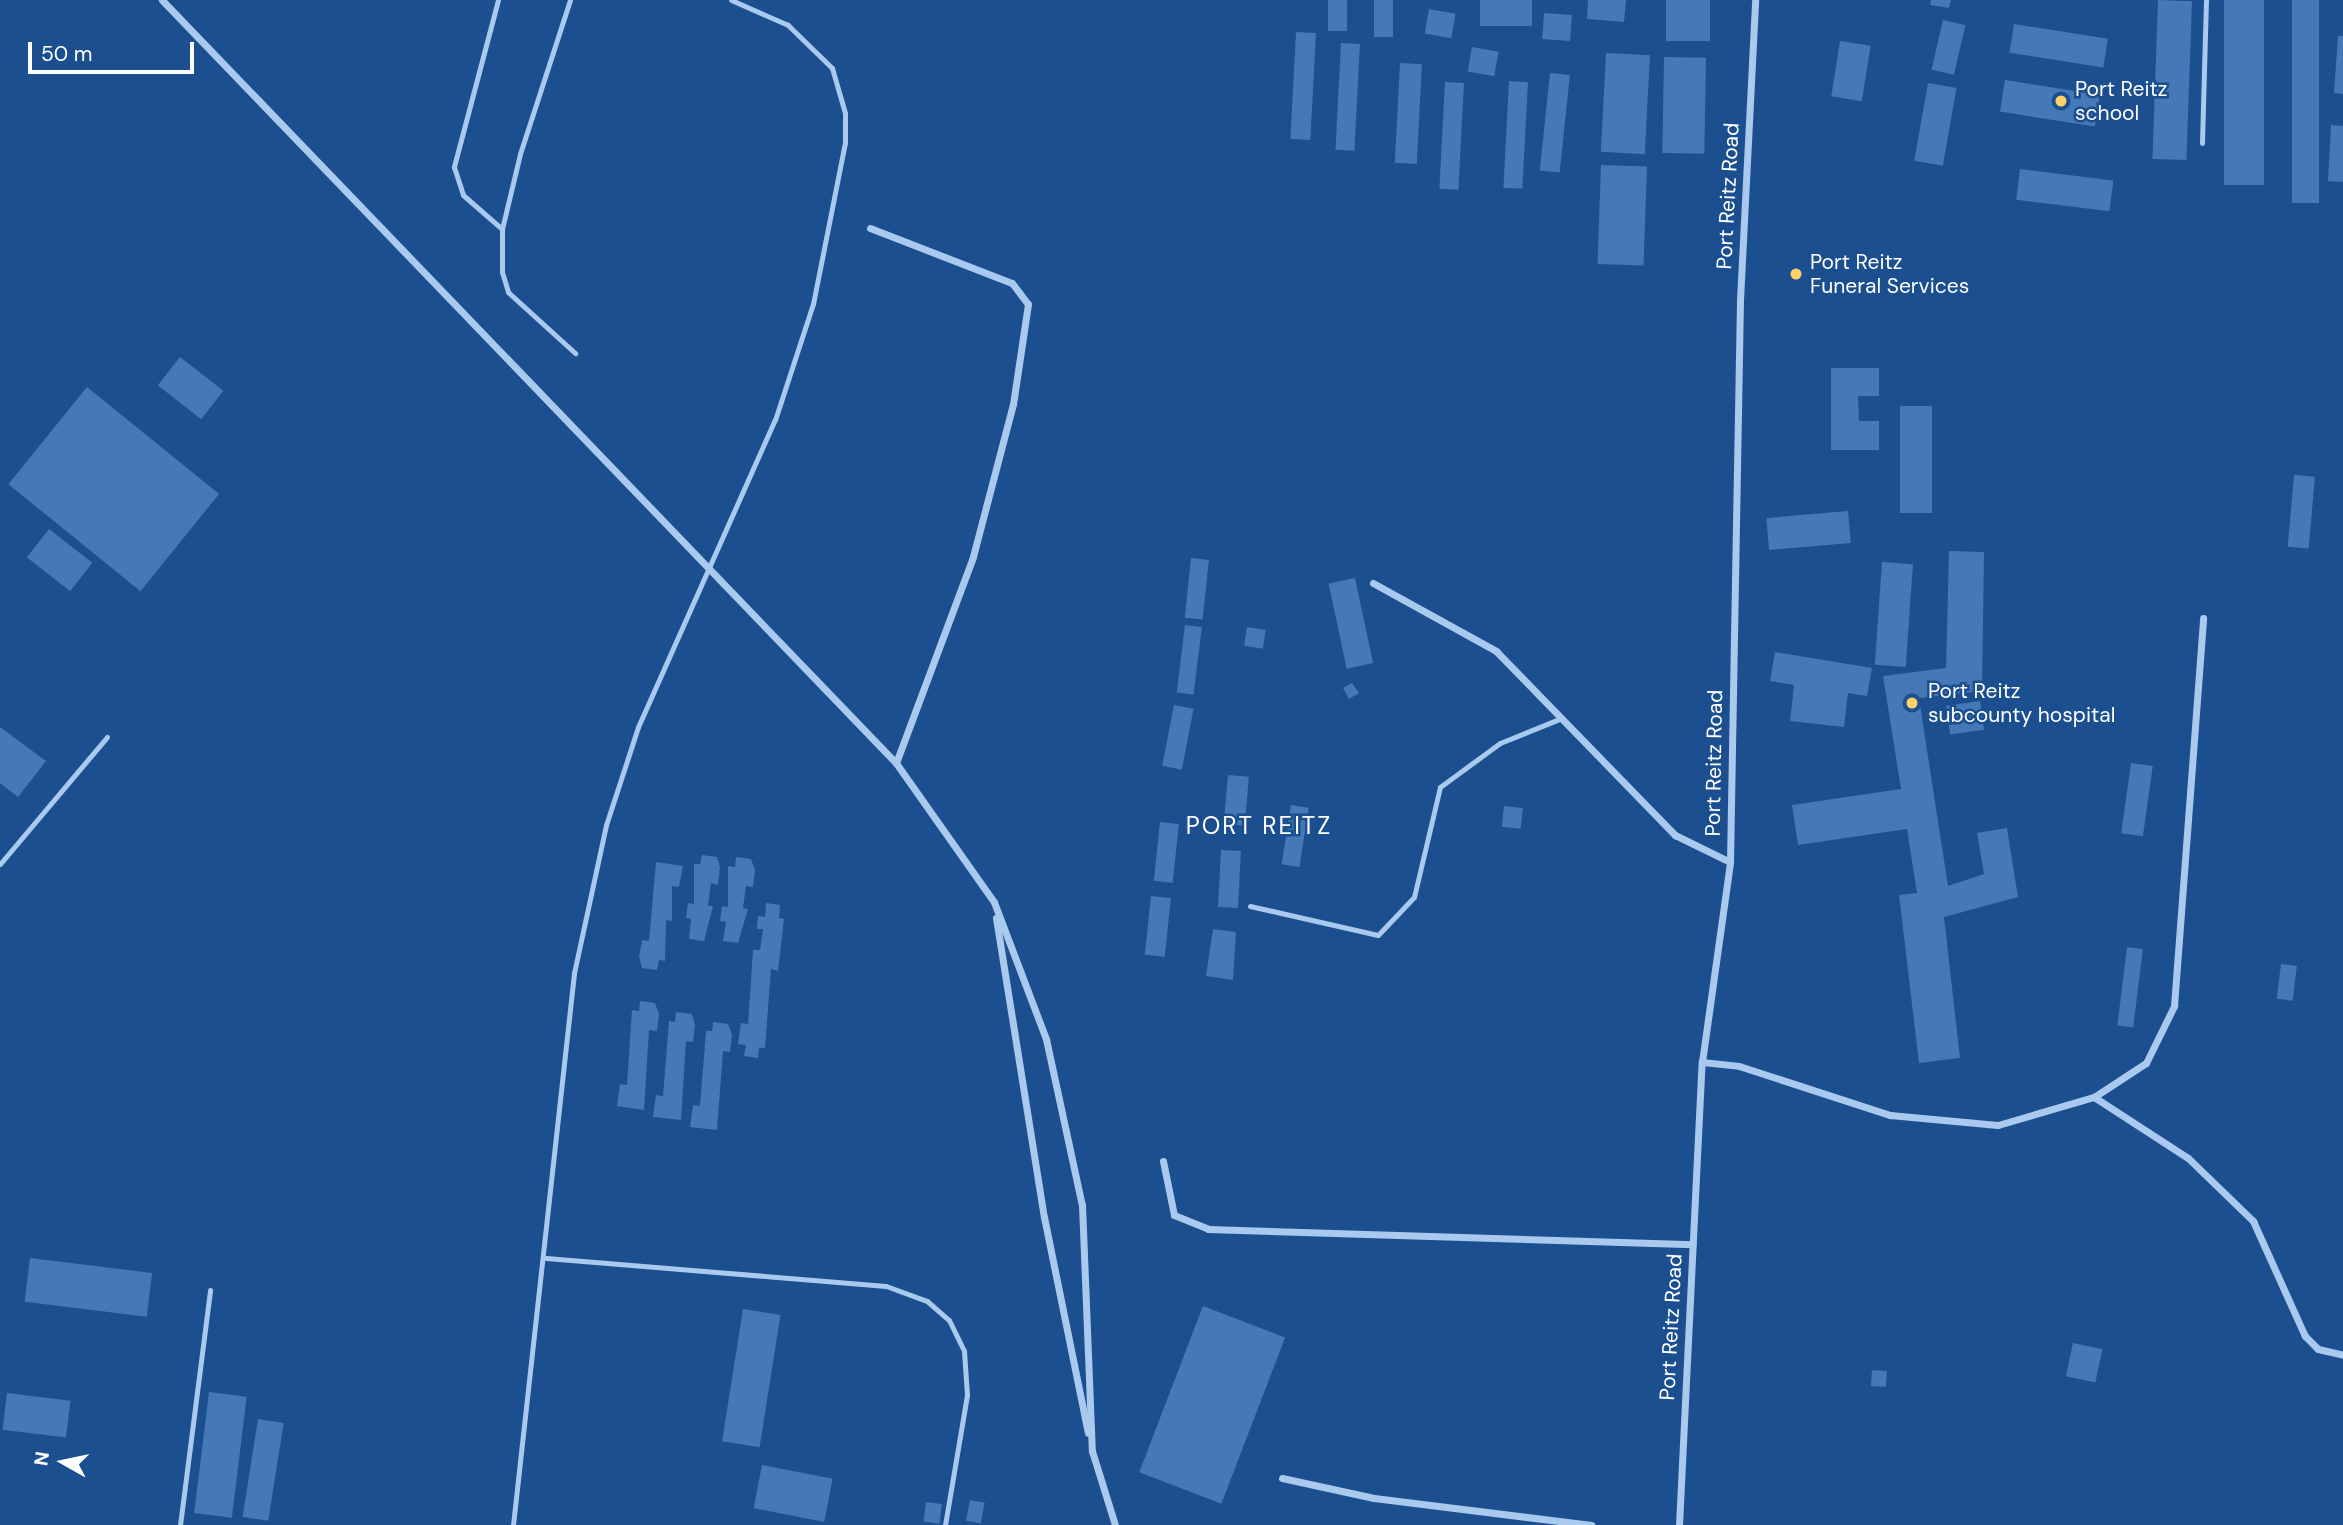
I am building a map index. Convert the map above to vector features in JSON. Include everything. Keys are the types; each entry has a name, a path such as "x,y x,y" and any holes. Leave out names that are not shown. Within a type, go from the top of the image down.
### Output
{"street":[{"path":"162,0 896,763 994,902 1046,1039 1082,1205 1092,1451"},
{"name":"Port Reitz Road","path":"1679,1525 1702,1062 1730,862 1740,300 1755,0"},
{"path":"870,228 1012,283 1027,304 1016,392 972,557 896,763"},
{"path":"1373,583 1480,639 1562,718 1675,835 1730,862"},
{"path":"1702,1062 1739,1066 1852,1106 1965,1124 2019,1123 2094,1097 2146,1063 2174,1006 2203,618"},
{"path":"994,902 1046,1230 1092,1451 1115,1525"},
{"path":"2094,1097 2188,1158 2253,1221 2305,1336 2318,1349 2343,1355"},
{"path":"1163,1161 1174,1215 1208,1229 1693,1244"},
{"path":"1282,1478 1374,1498 1591,1525"}],"lane":[{"path":"498,0 454,167 463,195 502,229"},
{"path":"570,0 502,229 508,292 575,353"},
{"path":"513,1525 546,1258 574,973 606,825 638,727 775,420 813,304 845,143 845,113 832,68 811,44 762,9 731,0"},
{"path":"762,9 765,0"},
{"path":"2202,143 2206,0"},
{"path":"1250,906 1378,935 1414,897 1440,787 1500,743 1562,718"},
{"path":"0,864 107,737"},
{"path":"546,1258 886,1286 927,1301 949,1320 964,1351 967,1395 945,1525"},
{"path":"180,1525 209,1290"}],"building":[{"path":"1328,0 1347,0 1347,31 1328,31"},
{"path":"1374,0 1393,0 1393,37 1374,37"},
{"path":"1480,0 1532,0 1532,26 1480,26"},
{"path":"1588,0 1626,0 1624,22 1587,19"},
{"path":"1666,0 1710,0 1710,41 1666,41"},
{"path":"1931,0 1951,0 1949,8 1930,5"},
{"path":"2158,0 2192,1 2186,160 2152,159"},
{"path":"2224,0 2264,0 2264,185 2224,185"},
{"path":"2292,0 2319,0 2319,203 2292,203"},
{"path":"1429,9 1456,14 1451,38 1425,34"},
{"path":"1544,13 1572,15 1570,41 1542,39"},
{"path":"1943,20 1965,25 1954,75 1932,70"},
{"path":"2014,24 2108,39 2103,68 2009,53"},
{"path":"1296,32 1316,33 1310,140 1290,139"},
{"path":"2338,36 2343,36 2343,94 2334,93"},
{"path":"1840,41 1871,46 1862,101 1831,96"},
{"path":"1341,43 1360,44 1354,151 1335,150"},
{"path":"1472,47 1499,52 1494,76 1468,72"},
{"path":"1606,53 1650,55 1645,154 1601,152"},
{"path":"1664,57 1706,58 1704,154 1662,153"},
{"path":"1400,63 1422,64 1417,164 1395,163"},
{"path":"1550,73 1570,75 1560,173 1540,170"},
{"path":"2005,80 2100,95 2095,127 2000,112"},
{"path":"1509,81 1528,82 1522,189 1503,188"},
{"path":"1445,82 1464,83 1458,190 1439,189"},
{"path":"1928,83 1957,88 1943,166 1914,161"},
{"path":"2331,125 2343,126 2343,182 2328,181"},
{"path":"1601,165 1647,167 1644,266 1598,264"},
{"path":"2020,169 2113,180 2110,211 2016,200"},
{"path":"180,357 223,391 201,419 158,385"},
{"path":"1831,368 1879,368 1879,396 1858,396 1859,421 1879,421 1879,450 1831,450"},
{"path":"87,387 219,494 140,591 8,484"},
{"path":"1900,406 1932,406 1932,513 1900,513"},
{"path":"2294,475 2315,477 2309,549 2288,547"},
{"path":"1848,511 1851,543 1769,550 1766,518"},
{"path":"49,529 92,563 70,591 27,557"},
{"path":"1949,551 1984,552 1982,691 1919,698 1948,886 1984,874 1977,833 2007,828 2018,897 1944,917 1960,1058 1919,1063 1899,895 1917,893 1907,829 1798,845 1792,805 1901,789 1883,676 1946,668"},
{"path":"1191,558 1209,560 1203,620 1185,618"},
{"path":"1882,562 1913,564 1906,667 1875,665"},
{"path":"1355,578 1373,663 1347,669 1329,584"},
{"path":"1185,625 1202,627 1194,695 1177,692"},
{"path":"1247,627 1266,630 1263,649 1244,646"},
{"path":"1775,652 1872,668 1867,696 1848,693 1844,727 1790,721 1794,685 1770,681"},
{"path":"1352,683 1359,693 1349,699 1343,688"},
{"path":"1980,701 1984,730 1950,734 1946,706"},
{"path":"1174,705 1194,709 1182,770 1162,766"},
{"path":"0,727 46,761 18,797 0,783"},
{"path":"2131,763 2153,766 2143,836 2121,833"},
{"path":"1228,775 1249,777 1245,826 1224,824"},
{"path":"1291,805 1309,808 1299,867 1282,864"},
{"path":"1504,806 1523,808 1521,829 1502,827"},
{"path":"1160,822 1179,824 1173,883 1154,881"},
{"path":"1221,850 1241,851 1238,908 1218,907"},
{"path":"702,855 717,857 720,867 718,885 711,883 708,906 713,906 704,941 689,939 691,919 686,918 688,903 694,904 694,864 700,864"},
{"path":"736,857 751,859 755,870 753,887 746,886 743,908 748,909 738,943 723,941 726,922 720,921 722,906 728,907 728,866 735,867"},
{"path":"656,862 683,866 679,887 672,886 672,921 666,920 665,961 659,960 657,970 642,968 639,957 642,940 649,941"},
{"path":"1151,896 1171,898 1165,957 1145,955"},
{"path":"766,903 780,905 779,918 784,919 778,971 771,969 765,1048 759,1048 758,1058 744,1056 746,1045 738,1044 741,1023 748,1024 753,950 760,950 763,929 757,929 758,916 765,917"},
{"path":"1213,929 1236,932 1233,980 1206,976"},
{"path":"2127,947 2143,949 2133,1027 2117,1025"},
{"path":"2281,964 2297,966 2293,1001 2277,999"},
{"path":"640,1001 655,1003 659,1014 657,1031 649,1030 644,1110 617,1106 620,1084 627,1085 632,1010 639,1011"},
{"path":"676,1012 692,1014 695,1025 693,1042 686,1041 681,1120 653,1117 656,1095 663,1096 669,1021 675,1022"},
{"path":"713,1022 728,1024 732,1035 730,1052 723,1051 717,1130 690,1127 693,1105 700,1106 706,1031 712,1031"},
{"path":"30,1258 152,1273 147,1317 25,1302"},
{"path":"1203,1306 1285,1338 1221,1504 1139,1472"},
{"path":"743,1309 781,1315 760,1447 722,1441"},
{"path":"2073,1343 2102,1349 2095,1382 2066,1376"},
{"path":"1872,1370 1887,1371 1886,1387 1871,1386"},
{"path":"209,1392 247,1397 232,1518 194,1513"},
{"path":"7,1393 71,1401 66,1438 2,1430"},
{"path":"258,1419 284,1423 268,1521 243,1517"},
{"path":"762,1465 833,1479 824,1522 754,1508"},
{"path":"970,1500 985,1503 981,1523 966,1521"},
{"path":"926,1502 942,1504 939,1524 924,1522"}],"place":[{"name":"Port Reitz school","path":"2061,101"},
{"name":"Port Reitz Funeral Services","path":"1796,274"},
{"name":"Port Reitz subcounty hospital","path":"1912,703"}],"district":[{"name":"PORT REITZ","path":"1259,826"}]}
